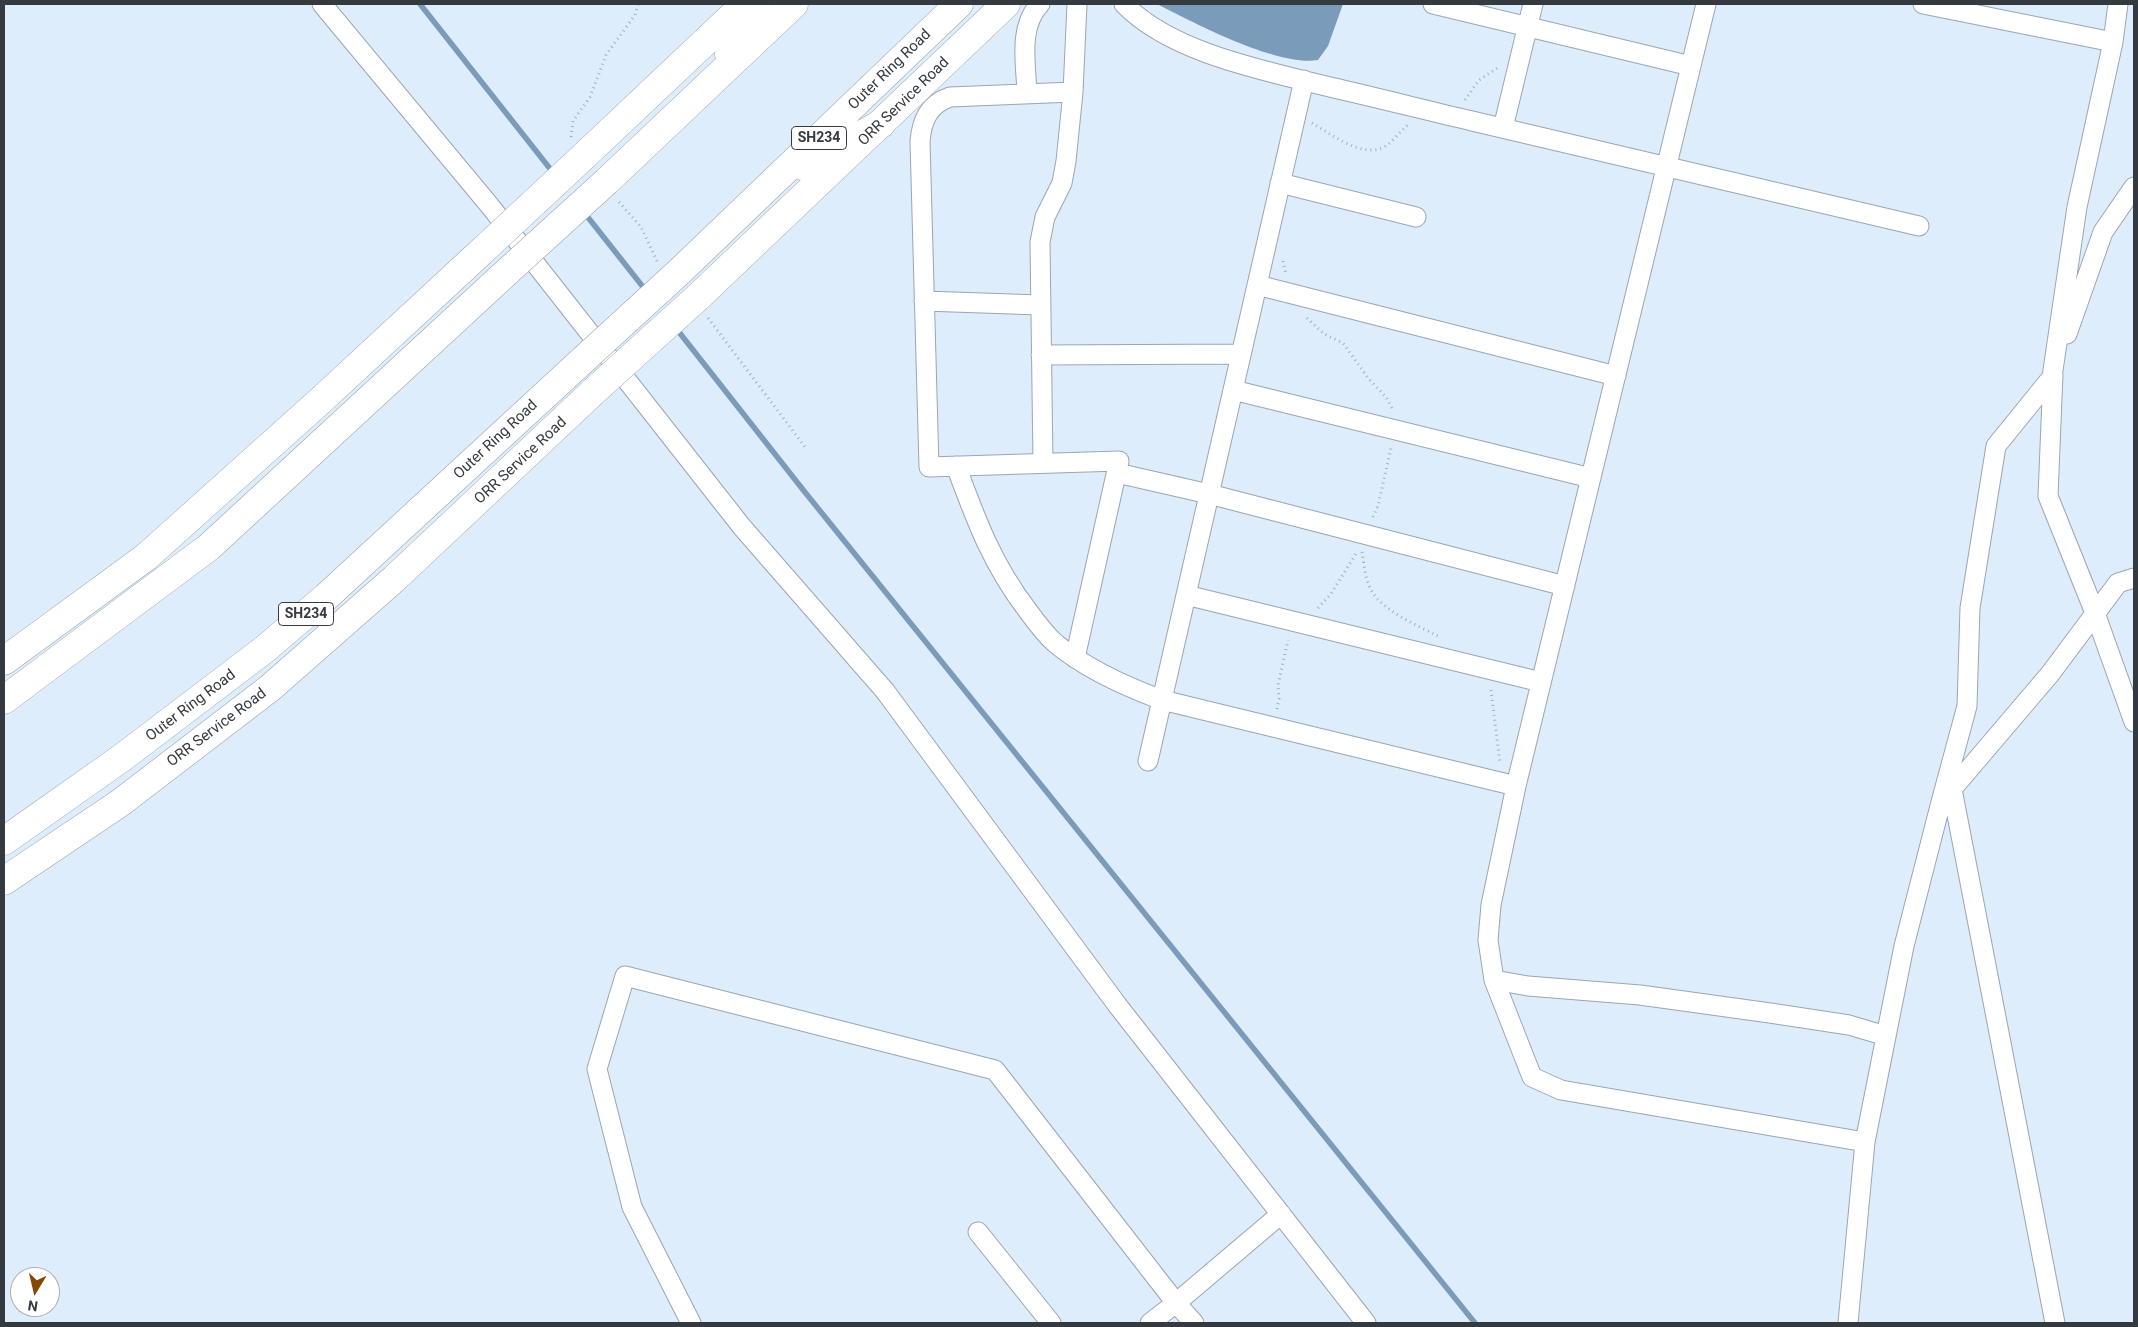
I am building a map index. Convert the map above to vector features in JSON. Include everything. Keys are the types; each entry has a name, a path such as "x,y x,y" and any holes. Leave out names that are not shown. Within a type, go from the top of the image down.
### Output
{"main road":[{"path":"4,661 146,557 306,414 482,251 578,148 745,4"},
{"path":"713,81 758,4"},
{"path":"4,700 209,547 508,270 610,188 713,81 794,4"},
{"name":"Outer Ring Road","path":"4,841 123,757 265,649 326,597 584,359 670,269 773,182 959,4"},
{"name":"ORR Service Road","path":"4,881 120,803 270,688 394,579 594,391 701,306 881,124 1006,4"},
{"path":"773,182 881,124"}],"street":[{"path":"322,4 490,206 742,527 885,691 1118,1006 1366,1323"},
{"path":"1027,93 1026,34 1029,20 1040,4"},
{"path":"1043,463 1040,242 1046,217 1062,183 1073,92 1077,4"},
{"path":"1124,4 1131,12 1173,39 1226,59 1304,80 1666,168 1919,226"},
{"path":"1433,4 1691,66"},
{"path":"1503,128 1532,4"},
{"path":"1706,4 1516,786 1491,906 1488,940 1494,980 1532,1077 1571,1092 1864,1142"},
{"path":"1923,4 2113,42"},
{"path":"2118,4 2113,42 2077,207 2052,377 2048,496 2095,613 2134,722"},
{"path":"1148,761 1304,80"},
{"path":"1073,92 950,97 932,106 924,118 920,141 929,467 1119,461 1075,658"},
{"path":"1280,183 1416,217"},
{"path":"1848,1323 1864,1142 1904,946 1946,795 1967,706 1970,608 1996,446 2052,377 2103,232 2134,187"},
{"path":"1257,285 1616,376"},
{"path":"924,301 1040,305"},
{"path":"1041,355 1241,354"},
{"path":"1233,390 1591,478"},
{"path":"956,466 985,541 1014,592 1053,641 1075,658 1137,691 1162,700 1516,786"},
{"path":"1117,473 1209,494 1565,586"},
{"path":"1946,795 2050,674 2118,583 2134,578"},
{"path":"1186,595 1541,682"},
{"path":"1946,795 2055,1323"},
{"path":"691,1323 632,1207 597,1069 625,976 995,1070 1176,1303 1194,1323"},
{"path":"1494,980 1528,986 1640,995 1770,1013 1849,1025 1886,1036"},
{"path":"1150,1323 1281,1214"},
{"path":"978,1232 1052,1323"}],"path":[{"path":"578,148 573,121 590,97 606,55 634,15 638,4"},
{"path":"1443,114 1467,99 1479,80 1520,55"},
{"path":"1296,114 1354,147 1373,149 1384,147 1410,124"},
{"path":"610,188 641,227 670,269"},
{"path":"1270,726 1276,713 1279,699 1278,685 1284,653 1290,635 1300,623 1332,594 1366,535 1378,506 1395,430 1395,417 1386,398 1368,378 1343,343 1324,334 1304,316 1293,294 1282,257"},
{"path":"701,306 805,447"}],"water":[{"path":"1157,4 1343,4 1328,46 1318,60 1301,60 1281,57 1236,42"}],"waterway":[{"path":"420,4 555,175"},
{"path":"583,211 647,292"},
{"path":"675,327 804,491 1475,1323"}]}
